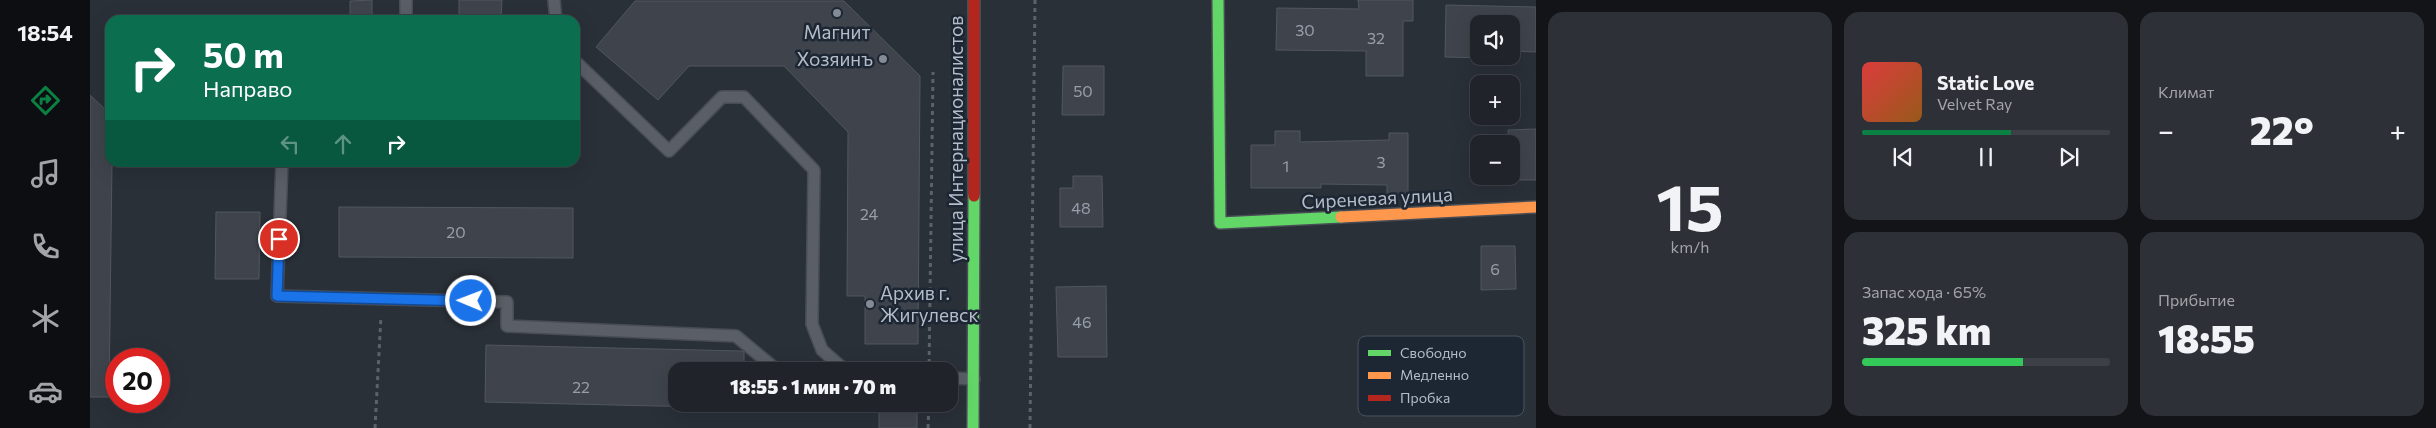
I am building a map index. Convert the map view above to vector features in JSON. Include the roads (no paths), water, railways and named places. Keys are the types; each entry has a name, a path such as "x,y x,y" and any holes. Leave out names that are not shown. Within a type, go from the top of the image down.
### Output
{"street":[{"name":"улица Интернационалистов","path":"973,428 974,0"},
{"name":"Сиреневая улица","path":"1218,0 1220,223 1536,207"}],"lane":[{"path":"406,0 406,15"},
{"path":"554,0 556,15"},
{"path":"580,66 669,151 722,97 744,97 814,170 812,324 822,350 836,362"},
{"path":"282,167 277,296 507,302 507,326 736,336 767,362"},
{"path":"958,378 974,378"}],"place":[{"name":"Магнит","path":"837,13"},
{"name":"Хозяинъ","path":"883,59"},
{"name":"Архив г. Жигулевск","path":"870,304"}]}
